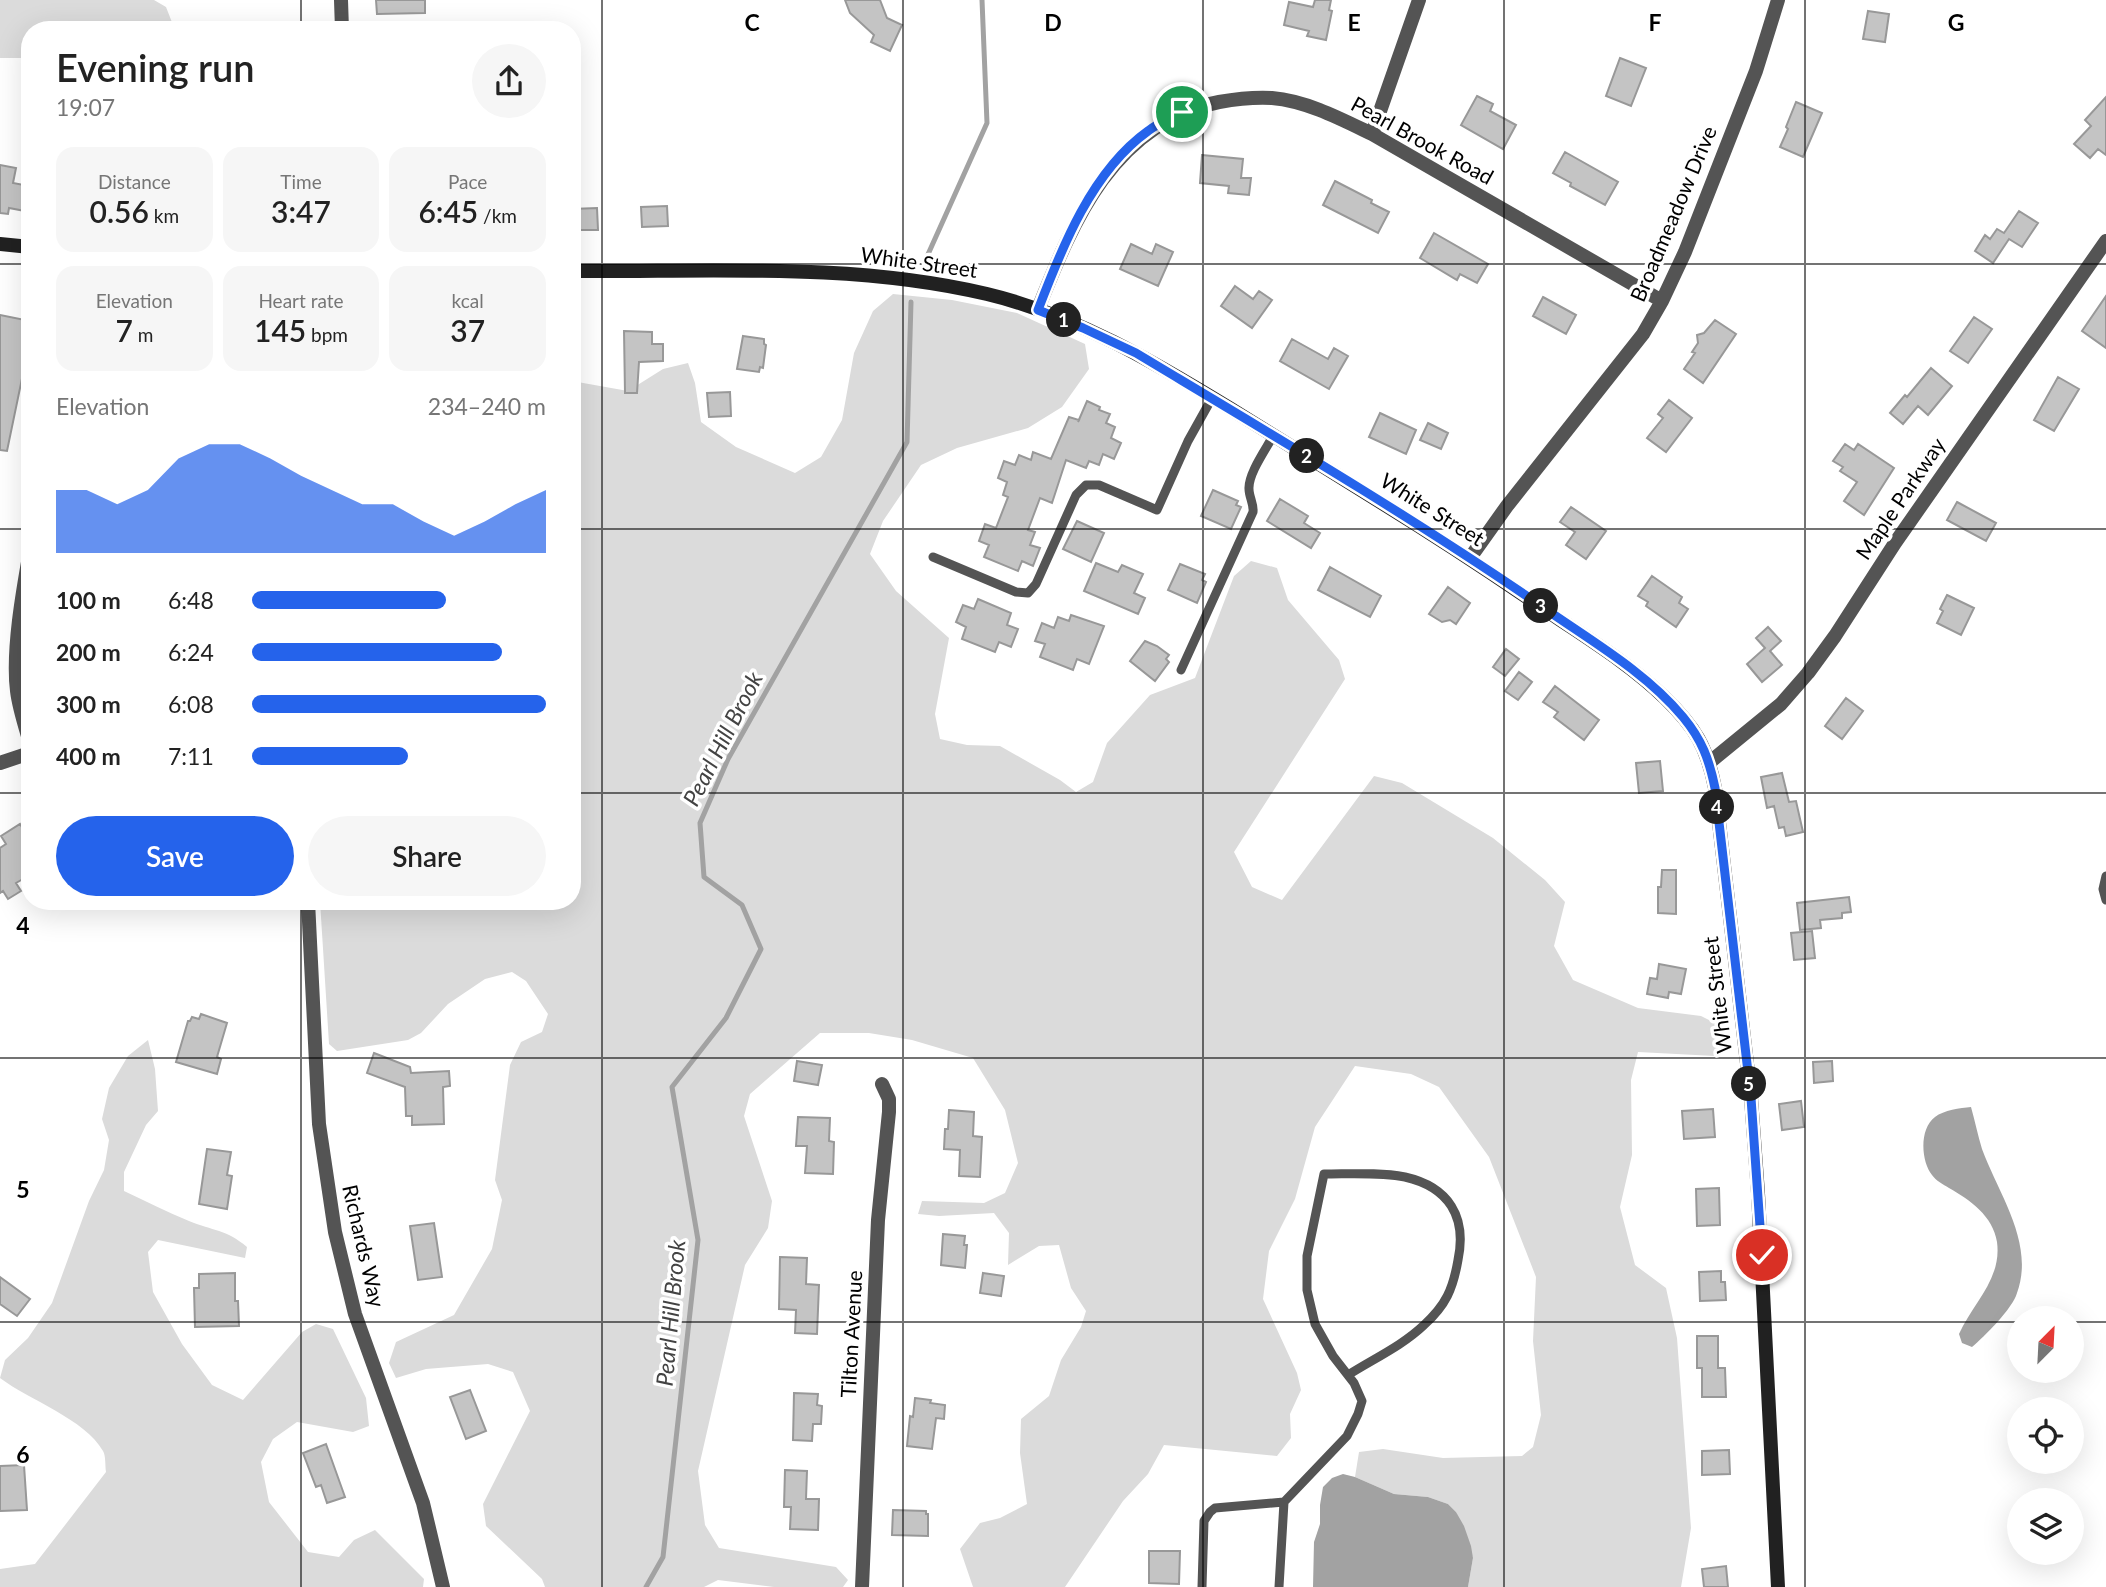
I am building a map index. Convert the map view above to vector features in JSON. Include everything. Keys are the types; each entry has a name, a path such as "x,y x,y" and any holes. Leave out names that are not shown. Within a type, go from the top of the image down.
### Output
{"street":[{"path":"341,0 342,21"},
{"path":"1372,134 1419,0"},
{"name":"Broadmeadow Drive","path":"1470,558 1507,506 1643,334 1662,301 1685,252 1756,71 1778,0"},
{"name":"Pearl Brook Road","path":"1038,310 1057,260 1078,217 1121,155 1148,131 1182,112 1206,104 1241,98 1273,98 1312,108 1372,134 1662,301"},
{"name":"Maple Parkway","path":"1710,762 1781,704 1808,673 1895,543 2106,242"},
{"path":"0,244 21,246"},
{"name":"White Street","path":"581,271 836,273 940,285 989,295 1038,310 1136,353 1212,398 1470,558 1617,658 1664,696 1700,740 1710,762 1715,788 1753,1125 1778,1587"},
{"path":"21,631 16,671 21,706"},
{"path":"0,763 21,756"},
{"name":"Richards Way","path":"308,910 319,1124 335,1232 355,1314 424,1503 443,1587"},
{"name":"Tilton Avenue","path":"862,1587 878,1220 889,1112 889,1099 882,1084"}],"lane":[{"path":"933,557 1016,592 1028,593 1036,584 1076,495 1086,485 1099,485 1157,510 1188,440 1212,398"},
{"path":"1181,670 1253,512 1249,493 1251,479 1273,436"},
{"path":"2106,876 2103,889 2106,900"},
{"path":"1279,1587 1284,1502 1347,1436 1359,1415 1362,1401 1354,1383 1332,1356 1315,1324 1307,1290 1307,1256 1324,1174 1404,1177 1426,1185 1447,1199 1459,1219 1461,1249 1453,1286 1441,1308 1424,1325 1348,1375"},
{"path":"1202,1587 1204,1521 1209,1512 1215,1508 1284,1502"}],"shaded area":[{"path":"0,0 154,0 166,7 171,21 21,21 21,58 0,58"},
{"path":"893,294 952,300 1017,313 1085,344 1089,369 1062,407 1028,428 957,448 921,465 883,521 870,554 896,591 949,638 935,714 940,739 967,745 1000,746 1076,792 1093,782 1107,743 1150,695 1195,678 1234,576 1251,561 1277,568 1288,600 1339,660 1345,679 1234,852 1252,887 1282,900 1374,776 1402,783 1493,838 1545,880 1565,902 1554,946 1573,980 1638,1008 1701,1016 1729,1030 1715,1056 1638,1052 1631,1080 1632,1155 1620,1207 1635,1265 1666,1288 1677,1338 1691,1528 1681,1587 1468,1587 1473,1558 1456,1512 1448,1504 1428,1497 1394,1494 1355,1477 1359,1452 1383,1449 1443,1458 1522,1456 1533,1447 1541,1415 1533,1341 1536,1277 1489,1157 1439,1087 1411,1074 1355,1066 1315,1127 1295,1199 1269,1251 1263,1299 1297,1373 1301,1390 1290,1414 1291,1438 1277,1456 1164,1445 1148,1474 1123,1501 1065,1587 973,1587 960,1549 980,1523 1000,1518 1027,1504 1020,1453 1021,1419 1049,1396 1061,1360 1081,1327 1086,1311 1071,1288 1059,1245 1039,1246 1008,1265 1009,1233 994,1213 939,1216 918,1214 922,1201 984,1203 1005,1193 1018,1163 1005,1110 973,1058 912,1040 869,1033 820,1033 750,1094 744,1116 772,1201 768,1228 745,1265 698,1471 705,1525 719,1548 836,1567 848,1580 843,1587 774,1587 718,1580 704,1587 545,1587 542,1579 486,1526 483,1504 530,1411 513,1372 488,1364 426,1369 396,1378 389,1363 396,1342 454,1315 492,1249 502,1200 495,1180 510,1065 521,1042 542,1032 548,1014 526,981 512,972 485,979 448,1004 421,1033 408,1040 337,1051 329,1044 321,910 581,910 581,383 628,391 663,369 688,363 695,383 701,422 736,447 795,473 821,457 842,420 854,353 873,311"},
{"path":"148,1040 155,1069 158,1111 146,1125 124,1172 124,1191 189,1221 226,1234 247,1247 245,1258 158,1240 148,1252 153,1292 182,1344 212,1385 243,1400 302,1332 316,1324 333,1329 366,1398 369,1426 353,1432 297,1422 273,1439 261,1462 269,1502 308,1552 339,1557 354,1540 375,1530 424,1579 423,1587 0,1587 0,1569 35,1564 106,1472 103,1451 83,1429 0,1378 5,1360 28,1338 52,1303 89,1201 104,1170 109,1140 102,1119 109,1088 128,1056"},
{"path":"1971,1107 1982,1149 2013,1220 2022,1256 2021,1274 2014,1299 1998,1322 1972,1347 1962,1343 1959,1334 1995,1268 1995,1233 1979,1210 1932,1175 1928,1169 1923,1145 1930,1122 1947,1111"},
{"path":"1343,1474 1394,1494 1428,1497 1448,1504 1464,1526 1471,1546 1473,1558 1468,1587 1313,1587 1314,1542 1320,1524 1323,1487 1332,1478"}],"building":[{"path":"376,0 425,0 425,13 377,14"},
{"path":"845,0 880,0 887,18 902,25 890,51 871,42 874,35 850,13"},
{"path":"1315,0 1331,0 1329,10 1332,11 1326,40 1307,36 1309,31 1284,25 1289,2 1313,7"},
{"path":"1868,11 1889,14 1885,42 1863,39"},
{"path":"1620,58 1646,68 1631,106 1606,96"},
{"path":"1477,96 1493,104 1490,111 1516,125 1503,149 1461,125"},
{"path":"2106,97 2106,155 2098,149 2090,158 2074,144 2091,126 2085,120"},
{"path":"1796,102 1822,113 1803,157 1780,147"},
{"path":"1565,152 1618,182 1605,205 1570,186 1571,183 1553,173"},
{"path":"1202,155 1243,159 1241,178 1251,178 1249,195 1228,193 1229,186 1200,183"},
{"path":"0,165 16,168 13,183 21,184 21,210 9,208 8,214 0,213"},
{"path":"1335,181 1389,212 1378,233 1323,205"},
{"path":"667,206 668,226 642,227 641,207"},
{"path":"597,208 598,230 581,230 581,209"},
{"path":"2019,211 2038,223 2022,247 2009,239 1993,263 1975,251 1985,235 1990,239 1997,229 2004,233"},
{"path":"1434,233 1488,264 1477,283 1460,274 1457,280 1420,258"},
{"path":"1131,244 1152,254 1156,244 1173,252 1158,286 1120,269"},
{"path":"1235,286 1253,299 1259,291 1272,300 1252,328 1221,306"},
{"path":"2106,296 2106,348 2082,331"},
{"path":"1543,297 1576,315 1566,334 1533,316"},
{"path":"0,315 21,319 21,383 7,451 0,450"},
{"path":"1974,317 1992,329 1968,363 1950,351"},
{"path":"1715,320 1736,334 1703,383 1684,369 1695,353 1692,352 1698,343 1697,335 1704,333"},
{"path":"624,331 652,332 652,344 663,344 663,361 639,362 637,393 625,393"},
{"path":"743,336 764,339 766,345 763,368 760,367 759,372 737,369"},
{"path":"1292,339 1328,359 1334,348 1348,356 1329,389 1280,361"},
{"path":"1931,368 1952,386 1928,415 1918,406 1903,424 1890,413"},
{"path":"2058,377 2079,389 2054,431 2034,420"},
{"path":"730,392 731,416 709,417 707,393"},
{"path":"1669,400 1692,418 1666,452 1647,438 1663,418 1658,414"},
{"path":"1087,401 1110,414 1106,423 1115,427 1111,438 1121,443 1114,459 1103,454 1099,465 1089,461 1086,468 1066,460 1052,503 1040,498 1028,530 1035,532 1030,545 1040,548 1033,566 1022,561 1018,571 984,557 989,545 979,541 985,524 996,528 1008,497 1003,495 1007,482 998,478 1004,461 1015,465 1019,455 1031,460 1033,452 1051,459 1069,417 1079,420"},
{"path":"1380,413 1416,430 1406,454 1369,437"},
{"path":"1428,423 1448,433 1441,449 1420,440"},
{"path":"1845,444 1854,450 1858,444 1894,468 1864,515 1844,501 1857,482 1840,471 1843,467 1833,461"},
{"path":"1213,490 1238,501 1236,505 1241,507 1231,529 1201,516"},
{"path":"1280,499 1308,516 1304,523 1320,533 1311,548 1267,521"},
{"path":"1957,502 1996,523 1986,541 1947,520"},
{"path":"1571,507 1606,531 1586,559 1566,545 1575,532 1560,522"},
{"path":"1077,521 1104,533 1091,562 1063,549"},
{"path":"1096,563 1118,572 1122,565 1143,574 1134,593 1145,598 1138,614 1084,591"},
{"path":"1180,564 1205,574 1202,580 1206,582 1197,603 1168,590"},
{"path":"1330,567 1381,596 1370,617 1318,590"},
{"path":"1652,576 1682,597 1679,603 1688,609 1676,627 1646,606 1648,602 1638,596"},
{"path":"1448,587 1470,603 1456,624 1450,620 1442,622 1429,614"},
{"path":"1947,595 1974,608 1961,635 1937,623"},
{"path":"978,599 1011,613 1007,625 1018,629 1011,647 999,642 995,652 962,639 966,627 956,622 963,605 974,609"},
{"path":"1071,615 1104,626 1089,664 1077,659 1073,670 1040,657 1045,644 1035,641 1042,623 1054,628 1058,617 1069,621"},
{"path":"1768,627 1781,641 1770,651 1782,665 1762,682 1747,664 1765,648 1756,638"},
{"path":"1145,641 1169,655 1166,659 1169,662 1155,681 1130,661"},
{"path":"1506,649 1519,659 1505,676 1493,667"},
{"path":"1519,672 1532,682 1518,700 1505,691"},
{"path":"1555,686 1599,720 1584,740 1554,717 1558,712 1543,702"},
{"path":"1846,698 1863,711 1842,739 1825,726"},
{"path":"1660,761 1663,791 1639,793 1636,763"},
{"path":"1782,773 1789,802 1796,801 1803,832 1786,836 1784,827 1779,828 1774,806 1767,808 1761,777"},
{"path":"21,826 21,880 16,883 21,891 8,899 3,891 0,893 0,848 6,844 1,836"},
{"path":"1662,870 1676,870 1676,914 1658,913 1658,887 1661,887"},
{"path":"1849,897 1851,912 1842,913 1842,918 1820,920 1821,928 1800,930 1797,903"},
{"path":"1812,931 1815,958 1794,960 1791,933"},
{"path":"1659,964 1686,969 1681,994 1669,992 1668,998 1647,994 1650,978 1657,979"},
{"path":"201,1014 227,1023 217,1057 221,1059 217,1074 176,1062 188,1021 192,1017 199,1019"},
{"path":"374,1053 410,1067 411,1073 449,1071 450,1086 443,1087 444,1124 412,1125 412,1116 406,1116 405,1087 367,1073"},
{"path":"797,1061 822,1065 818,1085 794,1081"},
{"path":"1832,1061 1833,1081 1814,1083 1813,1062"},
{"path":"1801,1101 1804,1127 1782,1130 1779,1104"},
{"path":"1713,1109 1715,1137 1684,1139 1682,1111"},
{"path":"949,1110 974,1112 973,1136 982,1137 980,1177 959,1176 960,1150 944,1149"},
{"path":"798,1117 830,1118 829,1141 834,1142 833,1174 805,1173 807,1146 796,1146"},
{"path":"207,1149 231,1152 227,1175 232,1176 227,1209 199,1204"},
{"path":"1719,1188 1720,1225 1697,1226 1696,1189"},
{"path":"434,1223 442,1277 418,1280 410,1226"},
{"path":"943,1234 965,1236 965,1268 941,1265"},
{"path":"780,1257 807,1258 806,1284 819,1285 817,1334 795,1333 796,1310 779,1309"},
{"path":"1721,1271 1726,1300 1700,1301 1699,1272"},
{"path":"235,1273 235,1301 238,1301 239,1326 195,1327 194,1288 199,1288 199,1274"},
{"path":"983,1273 1004,1276 1001,1296 980,1293"},
{"path":"0,1277 30,1299 17,1316 0,1304"},
{"path":"1697,1336 1718,1336 1718,1368 1725,1368 1726,1397 1702,1397 1702,1368 1697,1368"},
{"path":"470,1390 486,1431 466,1439 450,1397"},
{"path":"794,1393 818,1394 817,1405 822,1406 821,1424 813,1424 812,1441 793,1440"},
{"path":"915,1398 945,1405 944,1419 936,1418 932,1449 907,1446"},
{"path":"326,1444 345,1497 327,1503 321,1485 316,1487 303,1453"},
{"path":"1729,1450 1730,1474 1702,1475 1702,1451"},
{"path":"24,1465 27,1510 0,1511 0,1466"},
{"path":"785,1470 807,1471 806,1499 819,1499 818,1530 790,1529 791,1507 784,1507"},
{"path":"893,1510 926,1511 928,1536 892,1535"},
{"path":"1149,1551 1180,1551 1179,1584 1149,1583"},
{"path":"1726,1566 1728,1587 1704,1587 1702,1569"}],"waterway":[{"name":"Pearl Hill Brook","path":"925,261 987,123 982,0"},
{"name":"Pearl Hill Brook","path":"646,1587 663,1557 698,1240 672,1087 726,1018 761,949 742,905 704,877 700,823 728,759 907,442 911,302"}],"route":[{"path":"1182,112 1148,131 1121,155 1098,185 1078,217 1057,260 1038,310 1136,353 1470,558 1617,658 1664,696 1683,717 1700,740 1710,762 1715,788 1751,1098 1762,1255"}]}
